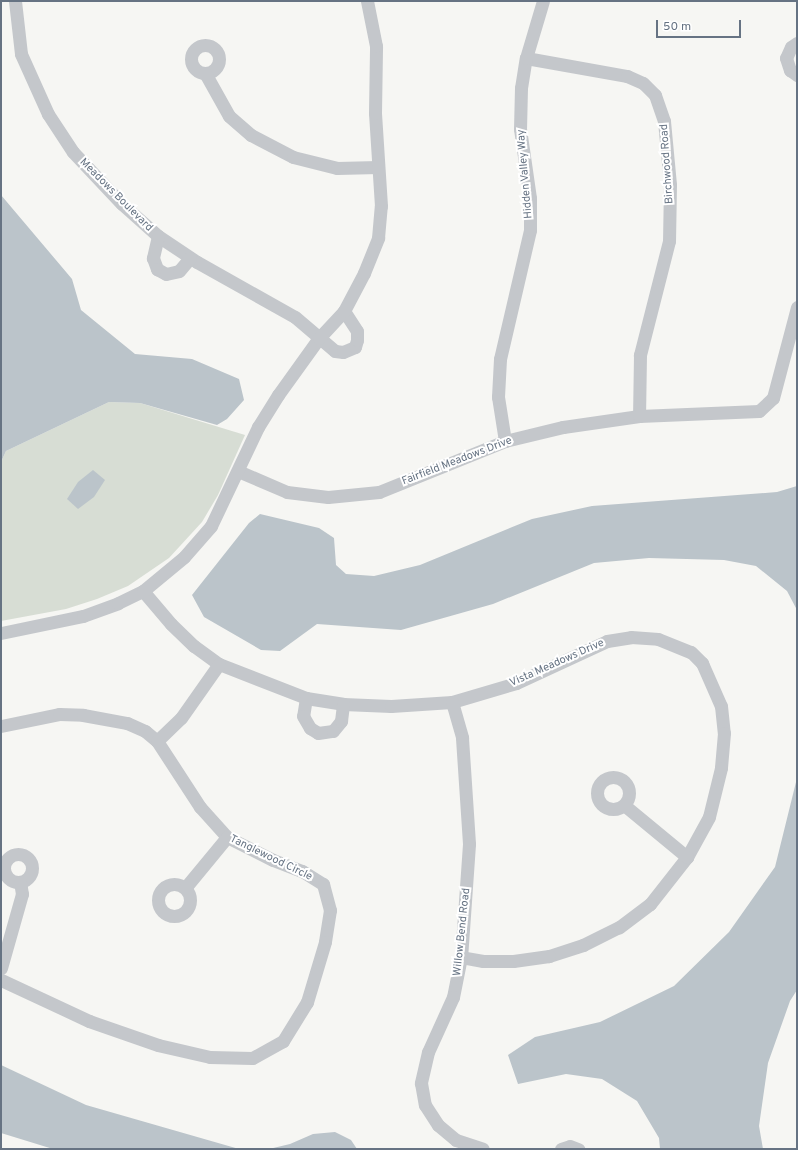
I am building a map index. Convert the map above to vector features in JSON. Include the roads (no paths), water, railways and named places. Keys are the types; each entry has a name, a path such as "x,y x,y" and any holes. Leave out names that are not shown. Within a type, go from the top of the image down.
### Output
{"street":[{"name":"Meadows Boulevard","path":"16,1 21,54 48,114 73,152 122,204 158,236 190,258 295,317 310,327 319,338 335,351 350,351 355,347 357,332 344,311"},
{"path":"1,633 82,616 143,591 184,556 211,526 258,427 274,401 319,338 344,311 364,273 378,238 381,206 378,167 376,46 367,1"},
{"name":"Hidden Valley Way","path":"505,441 498,397 500,359 530,230 530,198 520,129 521,88 526,58 543,1"},
{"path":"797,43 791,47 786,58 790,70 797,75"},
{"name":"Birchwood Road","path":"526,58 627,76 643,83 655,95 664,121 670,185 669,241 640,355 639,416"},
{"path":"205,73 229,116 251,135 293,157 337,168 378,167"},
{"path":"158,236 153,258 157,269 166,274 179,271 190,258"},
{"name":"Fairfield Meadows Drive","path":"238,471 287,492 328,497 379,492 505,441 563,427 639,416 759,411 773,398 797,307"},
{"name":"Vista Meadows Drive","path":"143,591 171,624 219,664 306,698 343,704 391,706 452,702 516,683 607,641 631,637 658,639 691,652 710,677 721,706 724,733 720,768 709,817 687,857 650,904 619,927 583,945 549,956 513,961 483,961 461,957"},
{"path":"157,741 181,718 219,664"},
{"path":"306,698 303,716 310,728 318,732 333,731 340,721 343,704"},
{"name":"Willow Bend Road","path":"452,702 462,738 469,837 461,957 453,997 428,1052 421,1083 424,1105 438,1125 456,1140 483,1149"},
{"name":"Tanglewood Circle","path":"1,726 59,714 83,715 127,723 157,741 200,807 227,837 274,860 302,871 323,884 330,910 325,942 307,1002 283,1041 252,1058 210,1057 158,1045 89,1021 1,980"},
{"path":"624,806 687,857"},
{"path":"184,888 227,837"},
{"path":"1,968 22,894 20,882"},
{"path":"561,1149 570,1146 578,1149"}]}
